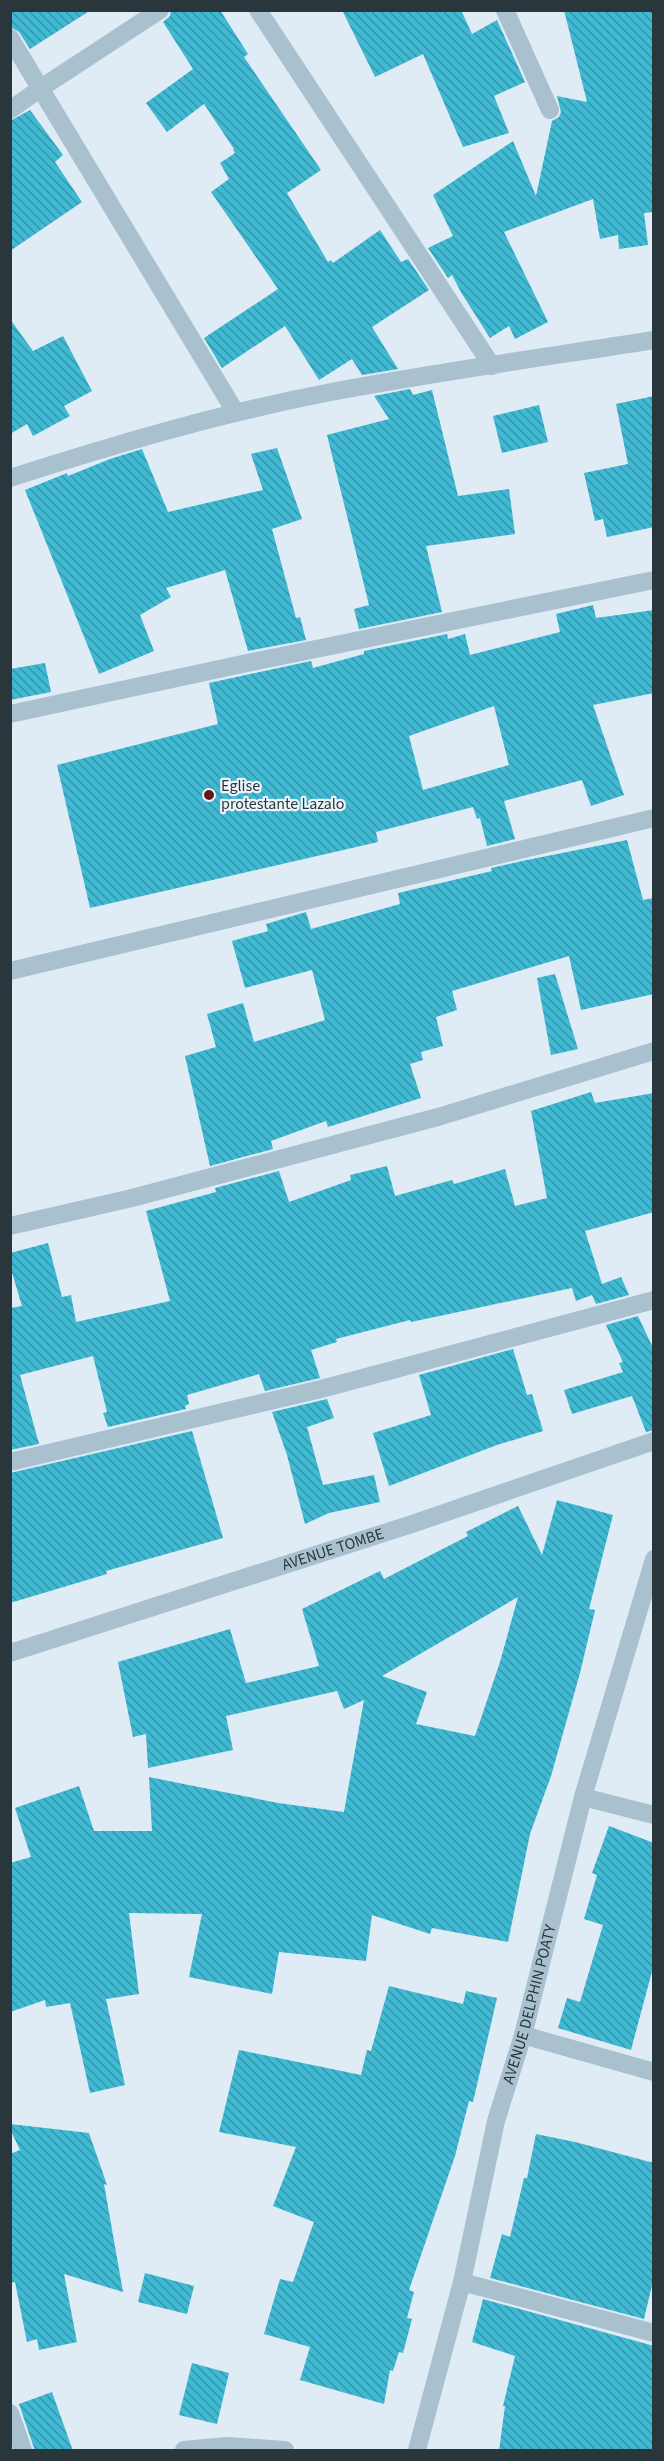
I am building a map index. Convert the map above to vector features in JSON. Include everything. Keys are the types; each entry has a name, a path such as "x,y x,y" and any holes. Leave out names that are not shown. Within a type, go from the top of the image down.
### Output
{"street":[{"path":"10,110 160,10"},
{"path":"258,10 492,366"},
{"path":"505,10 550,110"},
{"path":"10,38 236,413"},
{"path":"10,478 122,442 331,392 654,340"},
{"path":"10,714 654,580"},
{"path":"10,971 654,818"},
{"path":"10,1226 132,1198 438,1117 654,1051"},
{"path":"10,1462 321,1389 654,1300"},
{"name":"AVENUE TOMBE","path":"10,1653 412,1524 654,1441"},
{"name":"AVENUE DELPHIN POATY","path":"417,2451 462,2282 496,2121 523,2035 583,1797 653,1565"},
{"path":"583,1797 654,1815"},
{"path":"523,2035 654,2072"},
{"path":"462,2282 654,2333"},
{"path":"10,2413 23,2451"},
{"path":"184,2451 227,2446 285,2451"}],"building":[{"path":"10,10 91,10 30,49 19,32 10,27"},
{"path":"171,10 220,10 248,54 244,57 321,170 287,193 328,262 331,260 333,263 380,230 401,262 408,259 429,290 372,327 398,369 362,375 352,359 319,380 285,326 222,368 204,338 278,289 211,192 229,179 220,163 235,153 204,104 167,132 146,103 193,69 163,22 170,16"},
{"path":"342,10 461,10 472,34 497,20 525,82 494,96 509,133 463,147 423,54 375,77"},
{"path":"564,10 654,10 654,212 644,213 648,245 619,249 618,235 600,239 593,199 504,232 548,322 515,339 509,326 490,338 452,275 448,278 428,248 453,236 433,195 513,141 536,196 552,121 559,117 561,112 557,96 587,102"},
{"path":"30,110 63,155 55,162 82,202 10,251 10,121"},
{"path":"10,319 33,351 63,336 92,391 64,406 70,416 33,436 27,424 10,434"},
{"path":"410,389 413,395 432,390 458,496 509,489 515,534 426,546 442,612 359,629 354,609 369,605 327,435 389,419 374,396"},
{"path":"654,396 654,527 607,537 603,519 595,521 584,473 628,464 616,404"},
{"path":"539,405 548,442 502,453 493,416"},
{"path":"277,448 302,519 272,529 296,618 300,617 306,640 248,651 225,570 166,588 171,597 140,615 154,651 99,674 25,490 67,473 68,476 142,449 168,512 263,490 251,454"},
{"path":"593,605 596,618 654,610 654,693 593,705 624,795 591,806 582,780 504,801 515,839 487,846 480,818 477,819 473,807 376,832 378,842 90,908 57,765 218,724 209,683 311,661 313,668 364,654 364,651 447,634 448,639 465,634 470,655 560,632 556,614","holes":["494,706 509,765 423,790 409,736"]},
{"path":"45,663 51,692 10,700 10,669"},
{"path":"627,840 643,900 654,898 654,994 581,1010 569,956 452,991 457,1010 436,1017 443,1046 421,1052 423,1060 410,1064 421,1098 328,1127 326,1121 271,1141 273,1149 210,1166 185,1056 216,1047 207,1014 243,1003 254,1042 325,1020 312,970 245,988 232,941 268,931 266,924 306,912 311,929 400,904 398,893 492,871 491,868"},
{"path":"555,974 578,1049 551,1055 537,978"},
{"path":"591,1092 595,1103 654,1093 654,1212 585,1231 602,1284 621,1277 629,1295 596,1304 592,1295 576,1301 572,1288 411,1322 410,1320 336,1339 337,1342 311,1350 320,1378 265,1391 259,1374 187,1395 189,1404 185,1406 186,1409 108,1427 103,1413 107,1412 93,1356 20,1375 39,1444 10,1450 10,1308 22,1306 10,1266 10,1253 48,1243 62,1297 71,1295 76,1322 170,1301 146,1211 216,1192 215,1188 279,1171 289,1202 351,1180 350,1175 387,1166 395,1196 452,1180 454,1184 505,1169 515,1206 547,1198 531,1111"},
{"path":"638,1316 654,1350 654,1430 646,1432 632,1396 572,1414 564,1390 623,1372 619,1363 623,1362 606,1325"},
{"path":"513,1349 527,1395 532,1394 543,1431 497,1445 389,1486 373,1433 431,1415 419,1375"},
{"path":"327,1399 334,1418 307,1427 323,1485 374,1475 380,1502 329,1513 305,1524 287,1455 272,1412"},
{"path":"192,1431 223,1538 106,1571 107,1574 10,1603 10,1473"},
{"path":"557,1500 613,1515 589,1609 595,1610 580,1673 551,1776 530,1834 508,1942 432,1928 430,1934 372,1915 366,1961 279,1952 272,1994 189,1977 202,1914 129,1913 139,1994 106,1999 125,2085 90,2093 70,2003 46,2007 45,2000 10,2012 10,1863 31,1857 15,1808 79,1786 94,1831 152,1831 149,1777 278,1803 344,1812 364,1700 344,1709 337,1691 226,1716 233,1750 148,1768 146,1734 133,1737 118,1662 230,1629 246,1683 319,1666 302,1609 380,1571 384,1579 468,1536 466,1532 518,1506 542,1555","holes":["518,1597 500,1662 475,1736 416,1724 427,1692 382,1676"]},
{"path":"609,1826 654,1843 654,1964 631,2050 558,2028 567,1998 580,2002 603,1925 584,1919 597,1875 592,1873"},
{"path":"389,1986 463,2004 466,1991 497,1998 473,2102 469,2101 455,2156 409,2290 414,2292 407,2318 412,2319 403,2353 399,2352 393,2371 390,2370 384,2404 300,2380 310,2347 264,2334 280,2279 293,2282 314,2222 273,2206 296,2147 219,2132 239,2050 361,2075 367,2050 371,2051"},
{"path":"10,2124 89,2133 107,2185 104,2184 123,2292 64,2274 77,2342 39,2350 37,2339 27,2342 15,2282 10,2283 10,2154 20,2150"},
{"path":"536,2134 654,2163 654,2277 644,2319 490,2278 502,2234 510,2237 524,2178 527,2178"},
{"path":"145,2273 194,2286 187,2314 138,2302"},
{"path":"483,2299 654,2346 654,2451 499,2451 505,2406 503,2406 515,2356 472,2342"},
{"path":"192,2363 229,2373 217,2424 179,2415"},
{"path":"52,2392 73,2451 35,2451 19,2404"}],"place":[{"name":"Eglise protestante Lazalo","path":"209,795"}]}
